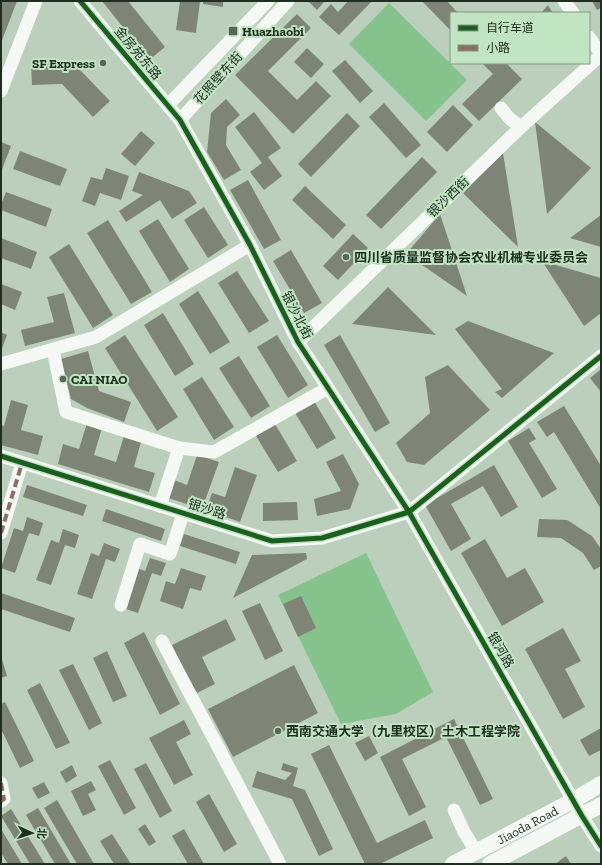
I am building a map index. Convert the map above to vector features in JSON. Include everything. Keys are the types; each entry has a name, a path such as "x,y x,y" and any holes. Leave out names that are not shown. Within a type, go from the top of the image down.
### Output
{"main road":[{"name":"Jiaoda Road","path":"453,864 574,800 601,784"},
{"name":"Jiaoda Road","path":"490,864 601,805"}],"street":[{"path":"1,91 36,1"},
{"name":"金房苑东路","path":"80,1 180,120"},
{"name":"花照壁东街","path":"168,105 268,1"},
{"name":"花照壁东街","path":"180,120 288,1"},
{"path":"564,1 572,12"},
{"path":"590,38 601,55"},
{"name":"银沙西街","path":"298,342 521,127 601,55"},
{"path":"501,108 509,118 521,127"},
{"name":"银沙北街","path":"180,120 250,245 298,342 409,512"},
{"path":"1,364 96,337 250,245"},
{"path":"53,350 66,412 179,448 214,452 328,388"},
{"path":"409,512 601,356"},
{"path":"160,506 179,448"},
{"name":"银沙路","path":"1,456 272,542 322,538 409,512"},
{"path":"1,533 22,463"},
{"name":"银河路","path":"409,512 582,816 601,846"},
{"path":"121,605 140,544 170,554 183,514"},
{"path":"162,641 280,864"},
{"path":"1,783 4,799 1,801"},
{"path":"454,810 464,832 476,851"}],"green space":[{"path":"389,3 467,80 426,121 349,44"},
{"path":"366,553 433,692 396,714 341,724 278,595"}],"building":[{"path":"1,1 17,1 1,43"},
{"path":"102,1 128,1 165,47 149,60"},
{"path":"180,1 200,1 196,33 176,30"},
{"path":"203,1 223,1 223,7 203,4"},
{"path":"308,1 325,1 317,10"},
{"path":"348,1 372,1 339,35 319,17 331,4 338,12"},
{"path":"422,1 447,1 457,12 450,12 450,30"},
{"path":"592,1 601,1 601,8 597,10"},
{"path":"548,5 552,12 542,12"},
{"path":"297,14 311,28 268,71 297,100 316,81 331,96 293,134 235,75"},
{"path":"307,48 324,64 311,78 294,62"},
{"path":"66,60 81,71 110,101 93,117 62,84 32,85 31,62"},
{"path":"345,60 373,91 360,103 332,71"},
{"path":"483,64 507,64 522,79 479,121 462,104 493,74"},
{"path":"226,99 240,115 227,127 226,145 241,170 224,180 207,152 211,113"},
{"path":"384,103 421,145 406,158 369,117"},
{"path":"453,105 473,125 447,152 427,132"},
{"path":"254,112 281,148 268,157 282,176 264,190 250,172 262,163 235,127"},
{"path":"347,113 360,126 311,177 298,164"},
{"path":"535,122 591,168 547,214"},
{"path":"141,131 155,143 135,166 121,154"},
{"path":"1,142 11,146 1,172"},
{"path":"20,151 67,169 60,186 13,169"},
{"path":"503,153 518,247 463,193"},
{"path":"422,157 437,172 381,229 366,215"},
{"path":"106,168 129,176 121,200 100,193 95,206 82,201 91,177 102,180"},
{"path":"139,172 189,191 197,203 172,219 160,200 126,222 119,211 143,195 132,191"},
{"path":"248,180 281,240 264,249 230,190"},
{"path":"305,186 346,225 333,239 292,200"},
{"path":"6,192 52,209 46,227 1,210 1,204"},
{"path":"204,207 228,245 208,258 184,220"},
{"path":"440,214 467,296 406,254"},
{"path":"601,215 601,247 570,238"},
{"path":"158,219 189,269 170,282 139,231"},
{"path":"108,220 152,292 131,304 87,233"},
{"name":"四川省质量监督协会农业机械专业委员会","path":"353,234 368,248 338,280 323,266"},
{"path":"1,238 37,252 31,269 1,258"},
{"path":"69,244 113,315 93,328 49,257"},
{"path":"291,250 322,303 304,313 273,261"},
{"path":"542,261 601,278 601,313 584,326"},
{"path":"237,271 269,321 249,333 218,283"},
{"path":"1,284 22,292 15,310 1,304"},
{"path":"388,287 436,335 352,324"},
{"path":"198,291 230,342 210,354 179,304"},
{"path":"64,293 75,333 25,346 21,330 54,322 47,297"},
{"path":"163,313 194,364 175,376 144,325"},
{"path":"468,321 554,353 502,398 495,392 502,389 455,329"},
{"path":"1,332 7,335 1,351"},
{"path":"125,335 178,417 157,431 105,348"},
{"path":"277,335 308,385 288,398 257,347"},
{"path":"340,335 390,423 375,432 324,345"},
{"path":"88,351 99,391 131,402 124,422 87,408 71,399 61,359"},
{"path":"239,356 270,406 251,418 219,368"},
{"path":"448,365 490,410 424,465 407,462 396,443 430,413 425,377"},
{"path":"601,369 601,392 590,378"},
{"path":"202,377 234,427 214,440 183,389"},
{"path":"11,400 28,405 21,430 43,436 38,455 1,445 1,425 4,426"},
{"path":"314,401 336,438 317,449 295,413"},
{"path":"564,406 601,466 601,509 554,432 547,437 537,422"},
{"path":"87,423 102,428 94,455 116,462 124,436 141,442 134,467 155,473 149,492 58,464 63,444 79,449"},
{"path":"275,424 297,461 278,472 256,436"},
{"path":"529,428 536,439 529,443 557,489 542,498 508,441"},
{"path":"343,454 359,484 350,509 317,516 314,499 341,491 326,462"},
{"path":"197,455 219,462 202,509 168,498 174,480 187,485"},
{"path":"494,465 518,507 501,517 483,486 451,504 471,539 451,551 425,505"},
{"path":"235,467 257,475 240,522 206,510 212,493 225,497"},
{"path":"27,485 87,505 83,516 23,497"},
{"path":"297,502 298,520 263,521 263,503"},
{"path":"106,509 165,529 161,541 102,521"},
{"path":"27,517 43,523 39,536 29,533 15,573 1,568 14,528 23,531"},
{"path":"539,519 567,520 592,536 601,549 601,566 594,570 583,553 561,538 537,537"},
{"path":"63,529 79,535 75,548 65,545 51,585 36,580 51,540 59,543"},
{"path":"184,534 240,552 236,564 180,546"},
{"path":"485,539 507,578 525,568 544,602 502,626 461,553"},
{"path":"104,543 120,549 115,562 106,559 92,599 77,594 91,553 99,556"},
{"path":"306,553 307,559 233,598 252,555"},
{"path":"150,558 166,563 161,576 152,573 138,613 123,608 137,568 145,571"},
{"path":"181,568 206,576 201,591 190,588 183,609 160,601 166,581 175,584"},
{"path":"1,593 75,618 70,632 1,609"},
{"path":"301,596 316,628 298,637 283,604"},
{"path":"260,603 283,651 265,660 242,611"},
{"path":"226,619 236,640 202,657 215,684 195,694 172,645"},
{"path":"563,628 581,661 565,669 585,707 563,719 525,649"},
{"path":"144,632 180,704 160,715 124,643"},
{"path":"107,651 127,696 113,702 93,658"},
{"path":"1,656 7,676 1,678"},
{"path":"73,664 102,723 89,730 59,670"},
{"path":"294,665 318,713 233,757 208,709"},
{"path":"40,683 70,743 56,749 27,690"},
{"path":"5,702 34,761 20,768 1,729 1,704"},
{"path":"454,719 493,799 480,805 446,737 402,759 426,807 409,816 380,757"},
{"path":"184,720 191,734 176,742 193,775 174,785 149,738"},
{"path":"601,728 601,750 589,756 580,740"},
{"path":"369,736 378,753 365,761 355,743"},
{"path":"329,745 377,843 425,820 433,838 380,864 365,864 311,754"},
{"path":"110,760 136,808 124,815 98,766"},
{"path":"146,763 172,811 160,818 134,769"},
{"path":"283,763 298,768 293,786 305,790 333,849 319,856 292,799 252,787 257,771 285,780 292,773 281,770"},
{"path":"72,765 77,776 66,783 60,772"},
{"path":"91,781 96,790 88,794 96,810 83,816 71,791"},
{"path":"44,782 50,793 38,799 32,788"},
{"path":"209,794 237,844 224,852 196,802"},
{"path":"57,800 94,864 77,864 44,808"},
{"path":"38,808 71,864 55,864 26,815"},
{"path":"11,809 45,864 30,864 1,816"},
{"path":"145,824 156,842 149,846 138,829"},
{"path":"1,829 22,864 8,864 1,853"},
{"path":"184,829 204,864 188,864 172,836"},
{"path":"112,834 131,864 114,864 100,841"},
{"path":"566,856 571,864 555,864"}],"marked path":[{"path":"1,533 22,463"},
{"path":"1,783 4,799 1,801"}],"cycle path":[{"path":"80,1 180,120 250,245 298,342 409,512 582,816 601,846"},
{"path":"1,456 272,541 322,538 409,512 601,356"}],"place":[{"name":"Huazhaobi","path":"233,31"},
{"name":"SF Express","path":"103,63"},
{"name":"四川省质量监督协会农业机械专业委员会","path":"346,257"},
{"name":"CAI NIAO","path":"63,379"},
{"name":"西南交通大学（九里校区）土木工程学院","path":"278,731"}]}
